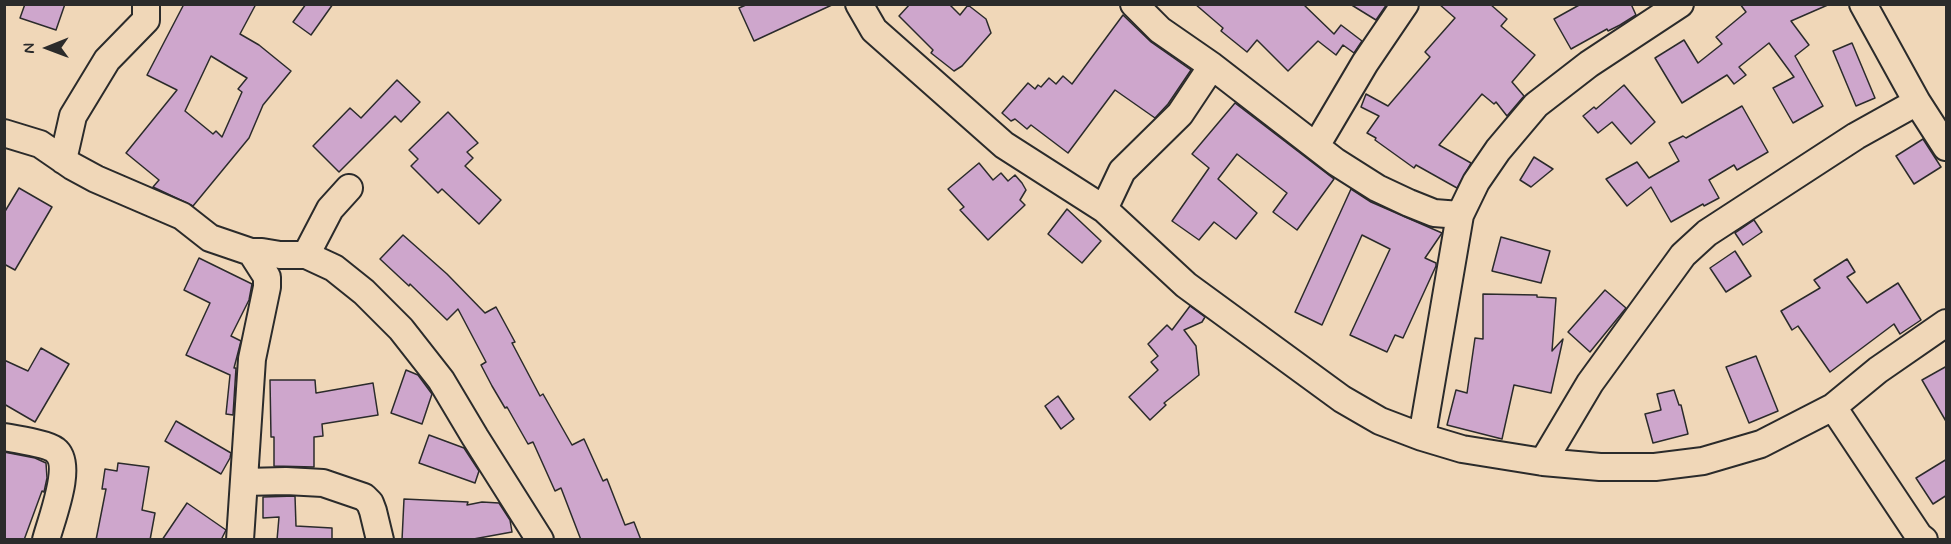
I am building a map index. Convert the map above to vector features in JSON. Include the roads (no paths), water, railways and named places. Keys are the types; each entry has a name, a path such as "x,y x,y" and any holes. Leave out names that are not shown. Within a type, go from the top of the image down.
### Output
{"street":[{"path":"63,160 73,116 107,60 146,20 146,4"},
{"path":"859,4 874,30 1004,145 1104,209 1186,285 1342,399 1380,421 1462,450 1543,462 1600,467 1655,467 1703,461 1761,444 1833,407 1878,370 1947,323"},
{"path":"1134,4 1160,30 1212,66 1336,162 1388,193 1434,213 1460,215"},
{"path":"1316,146 1365,63 1405,4"},
{"path":"1863,4 1917,102 1947,147"},
{"path":"1422,437 1460,215 1476,182 1492,158 1536,105 1668,8"},
{"path":"1104,209 1122,171 1180,114 1212,66"},
{"path":"1543,462 1590,383 1683,255 1707,233 1856,136 1917,102"},
{"path":"4,132 40,144 96,178 182,216 210,238 251,252 273,266"},
{"path":"306,255 330,209 349,188"},
{"path":"273,266 306,255 334,268 364,292 401,329 441,380 540,540"},
{"path":"240,540 252,359 273,266"},
{"path":"1833,407 1919,536 1924,540"},
{"path":"4,437 54,449 61,458 63,475 46,540"},
{"path":"244,482 323,483 364,497 370,503 373,511 380,540"},
{"path":"1939,540 1947,536"}]}
